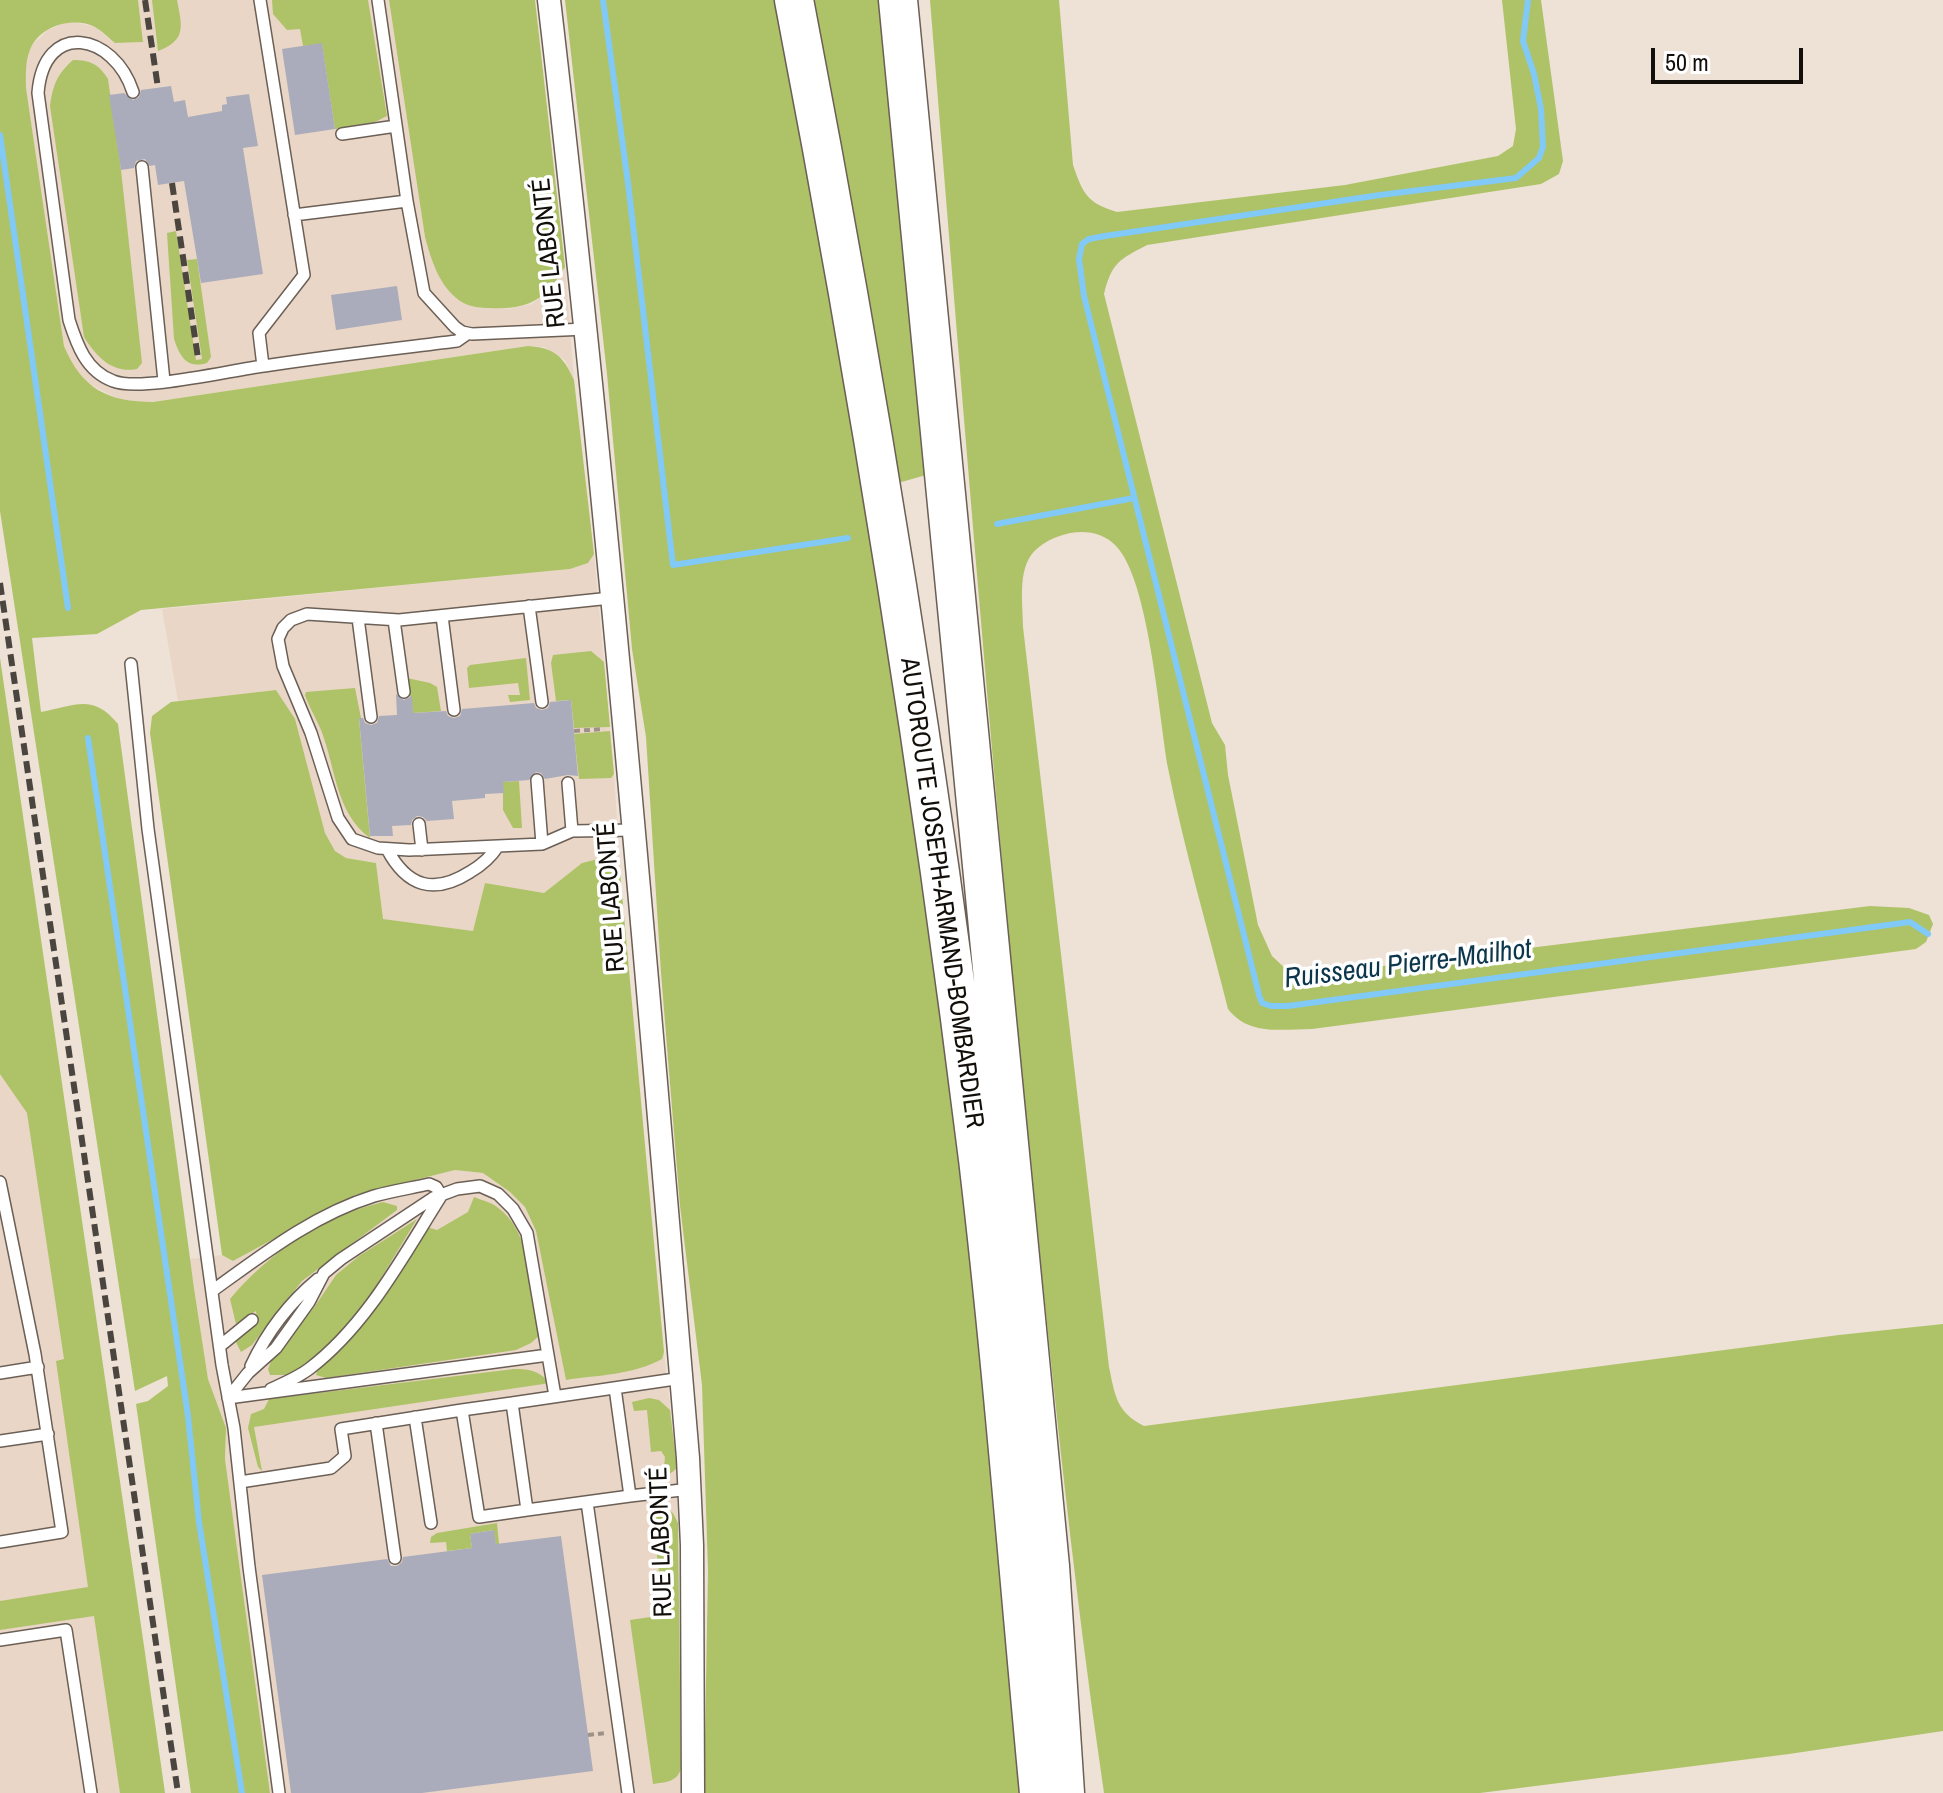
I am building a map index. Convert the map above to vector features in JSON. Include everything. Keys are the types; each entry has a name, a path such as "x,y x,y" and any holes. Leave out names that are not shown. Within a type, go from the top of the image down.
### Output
{"highway":[{"name":"AUTOROUTE JOSEPH-ARMAND-BOMBARDIER","path":"794,0 859,354 913,692 959,1011 983,1211 1039,1793"},
{"name":"AUTOROUTE JOSEPH-ARMAND-BOMBARDIER","path":"899,5 1050,1566"},
{"path":"1050,1566 1065,1793"},
{"path":"1050,1566 1088,1793"}],"street":[{"name":"RUE LABONTÉ","path":"549,0 586,329 635,830 682,1378 693,1560 693,1793"}],"lane":[{"path":"260,0 304,275 259,333 263,366"},
{"path":"378,0 407,201 424,293 455,327 467,334"},
{"path":"133,92 127,76 106,54 93,45 77,41 61,47 49,59 43,69 38,93 69,320 76,343 95,370 115,382 138,385 457,341 467,334 586,329"},
{"path":"342,134 396,126"},
{"path":"142,167 164,381"},
{"path":"294,215 407,201"},
{"path":"611,598 394,620 299,616 283,628 278,639 279,649 344,831 360,843 387,849 422,850 542,844 572,831 635,830"},
{"path":"529,606 542,702"},
{"path":"442,616 454,710"},
{"path":"358,618 371,717"},
{"path":"394,620 404,692"},
{"path":"131,664 148,829 234,1428 279,1793"},
{"path":"537,780 542,844"},
{"path":"568,783 572,831"},
{"path":"419,824 422,850"},
{"path":"387,849 395,864 407,876 432,886 461,878 481,866 498,846"},
{"path":"0,1182 38,1367 62,1532 0,1542"},
{"path":"212,1291 299,1230 343,1208 374,1196 429,1184 436,1187 441,1195"},
{"path":"228,1398 248,1373 276,1348 309,1302 324,1273 441,1195 480,1186 498,1194 513,1209 527,1233 555,1396"},
{"path":"262,1394 310,1368 348,1333 376,1296 441,1195"},
{"path":"220,1346 252,1320"},
{"path":"228,1398 548,1355"},
{"path":"0,1373 38,1367"},
{"path":"240,1482 331,1468 345,1456 341,1429 682,1378"},
{"path":"615,1388 630,1496"},
{"path":"512,1403 527,1510"},
{"path":"462,1410 479,1517 690,1489"},
{"path":"415,1417 431,1523"},
{"path":"376,1423 395,1558"},
{"path":"0,1441 48,1434"},
{"path":"587,1502 628,1793"},
{"path":"0,1640 66,1630 91,1793"}],"path":[{"path":"574,731 608,729"}],"shaded area":[{"path":"138,0 389,0 425,237 434,267 457,299 509,309 532,304 554,287 565,267 574,380 565,360 543,347 528,346 153,402 124,402 86,382 73,368 64,346 26,88 26,63 31,46 48,30 68,21 95,27 115,43 143,42"},
{"path":"594,554 620,872 599,859 582,863 544,893 485,883 473,931 382,919 376,863 346,858 335,851 325,833 276,690 178,701 162,609 570,569 588,563"},
{"path":"0,934 132,1793 0,1793"},
{"path":"455,1170 483,1173 525,1207 536,1231 566,1379 661,1359 664,1352 677,1468 681,1793 270,1793 225,1459 226,1428 208,1379 190,1259 222,1255 233,1261 355,1195"}],"green space":[{"path":"0,0 138,0 143,42 115,43 95,27 67,23 49,29 34,42 27,64 26,88 64,346 79,373 98,390 123,399 153,402 528,346 552,351 566,365 574,380 594,554 588,563 570,569 141,610 97,634 32,638 41,712 91,705 109,714 118,724 194,1288 208,1379 226,1428 225,1459 270,1793 191,1793 136,1404 148,1401 168,1386 167,1376 135,1391 0,511"},
{"path":"152,0 177,0 180,17 178,37 158,51"},
{"path":"272,0 368,0 387,116 369,125 335,129 322,44 303,46 300,29 287,30 273,14"},
{"path":"389,0 535,0 565,267 551,288 535,301 503,308 471,306 449,291 436,270 425,237"},
{"path":"565,0 777,0 850,388 924,888 961,1168 1022,1793 704,1793 708,1571 702,1385 680,1206 646,737 632,649 607,374"},
{"path":"810,0 879,0 926,475 898,483"},
{"path":"930,0 1059,0 1073,165 1088,196 1099,205 1117,212 1345,185 1498,156 1513,146 1516,129 1502,0 1541,0 1563,161 1559,174 1541,184 1147,245 1118,263 1104,294 1212,723 1225,745 1228,775 1258,925 1272,956 1288,971 1310,975 1870,906 1909,908 1929,915 1933,924 1926,942 1916,949 1312,1029 1277,1030 1245,1024 1228,1009 1189,859 1168,768 1145,618 1127,563 1108,539 1088,532 1067,534 1047,541 1032,554 1024,573 1023,627 1109,1367 1122,1409 1144,1426 1943,1324 1943,1731 1480,1793 1104,1793 1071,1541 1026,1119"},
{"path":"73,60 94,64 108,79 142,363 137,369 112,366 94,351 84,337 50,106 57,80"},
{"path":"176,231 196,360 202,359 187,260 197,259 211,357 207,363 189,363 174,339 167,233"},
{"path":"591,651 604,662 610,727 574,728 571,700 556,701 551,663 553,655"},
{"path":"0,658 165,1793 120,1793 94,1616 0,1630 0,1601 88,1587 56,1361 64,1359 27,1113 0,1074"},
{"path":"526,658 530,700 510,702 508,695 520,695 518,683 469,688 467,668 470,665"},
{"path":"407,678 437,687 441,711 413,713"},
{"path":"355,688 361,718 370,838 358,827 343,802 326,744 305,695 306,692"},
{"path":"276,690 295,719 325,833 335,851 346,858 376,863 383,919 473,931 485,883 544,893 582,863 598,859 620,872 664,1352 662,1359 627,1371 566,1380 536,1231 525,1207 483,1173 455,1170 355,1195 233,1261 222,1255 150,733 152,716 171,702"},
{"path":"610,731 614,774 611,778 579,779 574,734"},
{"path":"519,781 522,828 513,828 503,810 503,782"},
{"path":"474,1197 497,1207 518,1232 533,1283 540,1335 516,1350 326,1378 316,1375 318,1367 427,1227 437,1230 468,1212"},
{"path":"383,1202 397,1206 397,1210 302,1281 252,1345 241,1352 235,1340 257,1321 256,1311 236,1324 230,1299 245,1282 299,1238 361,1208"},
{"path":"417,1219 353,1324 322,1353 289,1375 270,1375 268,1369 272,1359 336,1275 359,1256"},
{"path":"514,1369 534,1372 550,1383 254,1427 262,1471 258,1467 248,1428 251,1414 264,1409 269,1399"},
{"path":"649,1398 659,1400 670,1410 677,1468 658,1477 654,1476 652,1467 661,1470 665,1457 661,1451 651,1452 647,1410 634,1411 632,1402"},
{"path":"664,1508 673,1513 678,1523 681,1769 673,1779 653,1784 630,1620 664,1615 652,1513 655,1509"},
{"path":"497,1523 499,1544 496,1544 493,1530 470,1534 472,1548 447,1551 446,1542 430,1543 431,1537 437,1533"}],"building":[{"path":"322,43 335,129 295,135 282,49"},
{"path":"171,86 174,102 185,100 188,117 222,111 222,105 227,104 226,97 249,94 258,146 243,148 263,274 201,283 184,181 158,185 155,165 150,166 145,159 136,161 134,168 121,170 109,95 124,93 133,100 139,97 141,90"},
{"path":"397,286 402,320 336,330 331,295"},
{"path":"396,694 404,700 412,696 413,713 446,711 448,716 454,718 460,716 462,709 534,703 536,708 542,710 548,708 550,702 571,700 578,776 545,779 536,772 529,780 503,782 504,793 452,801 454,819 427,821 417,816 411,825 392,826 393,836 370,836 359,718 371,725 377,723 379,716 397,715"},
{"path":"494,1530 496,1544 561,1536 593,1771 422,1793 291,1793 262,1575 387,1559 391,1566 397,1566 403,1557 472,1548 470,1534"}],"waterway":[{"path":"603,0 673,565 848,538"},
{"name":"Ruisseau Pierre-Mailhot","path":"1528,0 1523,41 1541,109 1543,147 1539,158 1516,178 1105,236 1089,239 1082,244 1079,259 1084,296 1262,1003 1288,1006 1910,922 1928,934"},
{"path":"0,135 68,608"},
{"path":"997,524 1134,498"},
{"path":"88,738 188,1416 199,1522 242,1793"}],"railway":[{"path":"145,0 158,88"},
{"path":"172,183 198,358"},
{"path":"0,583 178,1793"}]}
